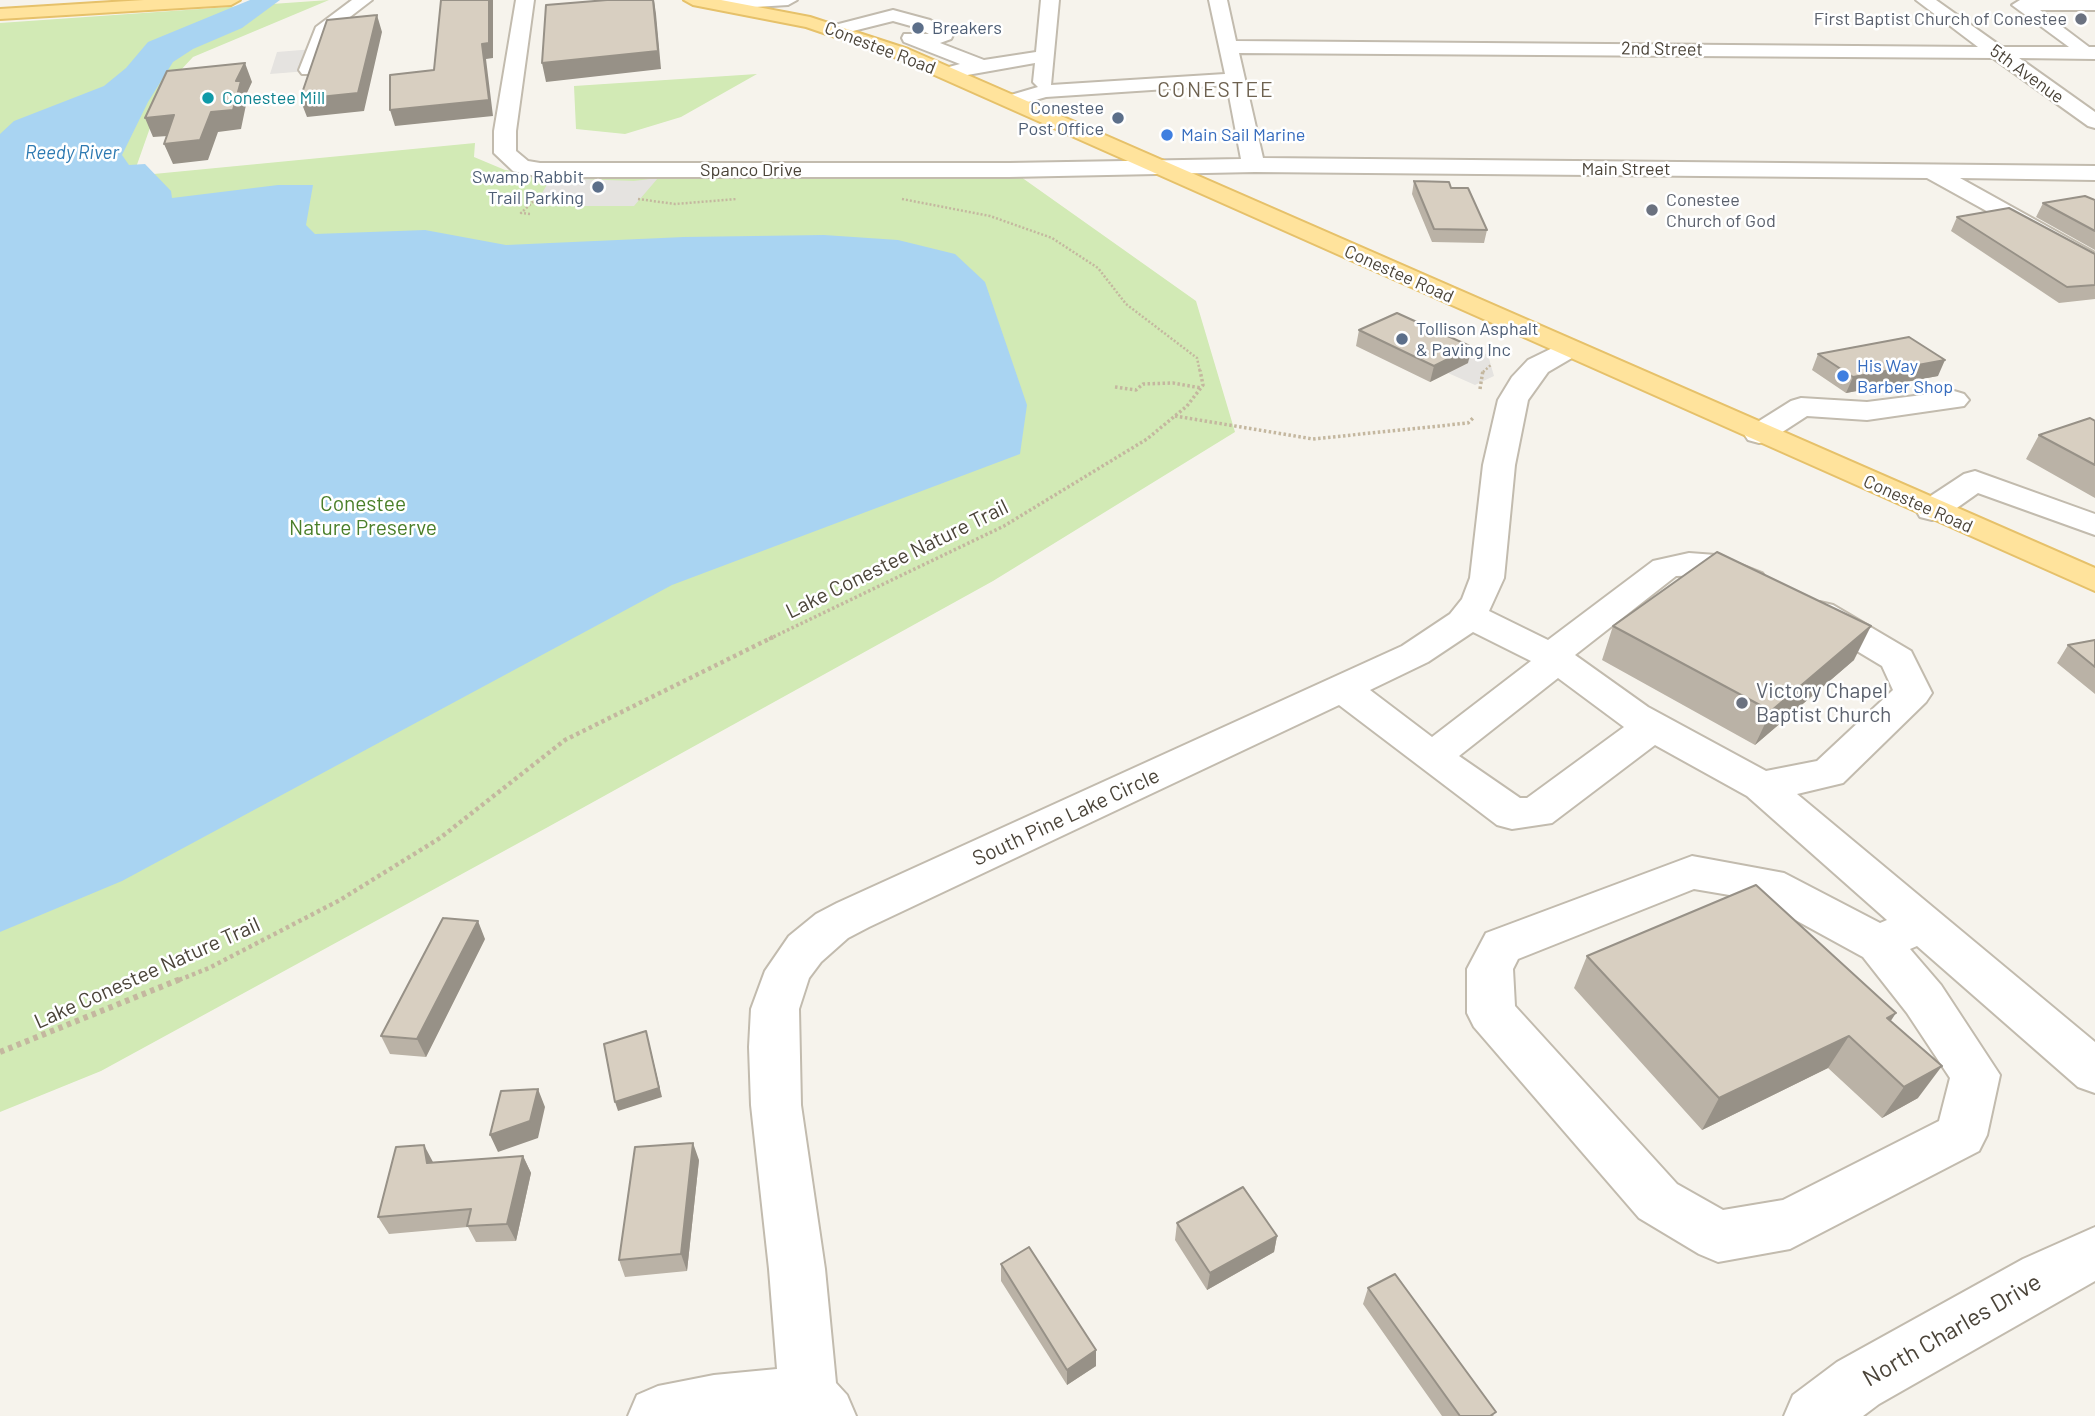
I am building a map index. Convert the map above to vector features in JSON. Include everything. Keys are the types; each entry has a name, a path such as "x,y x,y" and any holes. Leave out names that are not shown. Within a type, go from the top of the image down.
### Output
{"main road":[{"path":"0,14 231,0"},
{"name":"Conestee Road","path":"693,0 837,30 946,73 2095,581"}],"street":[{"path":"309,70 325,27 362,0"},
{"name":"Spanco Drive","path":"525,0 505,131 507,157 521,166 569,171 1158,167"},
{"path":"722,4 788,0"},
{"path":"1045,91 1042,78 1050,0"},
{"path":"1218,0 1245,122 1244,132 1255,165"},
{"name":"5th Avenue","path":"1925,0 2095,122"},
{"path":"2090,53 2021,5 2095,5"},
{"path":"837,30 870,22 981,66"},
{"name":"2nd Street","path":"1229,47 2090,53"},
{"path":"946,73 1044,56"},
{"path":"1011,101 1045,91 1234,79"},
{"name":"Main Street","path":"1158,167 1255,165 2095,173"},
{"path":"1931,171 2095,263"},
{"name":"South Pine Lake Circle","path":"817,1406 776,1105 773,1047 775,1009 780,990 805,949 832,926 853,915 1343,688 1439,640 1468,615 1479,600 1487,578 1499,465 1513,400 1522,383 1538,366 1567,349"},
{"path":"1759,434 1801,407 1867,411 1954,400"},
{"path":"1933,510 1975,481 2094,525"},
{"path":"1432,757 1556,659 1562,648 1665,568 1689,563 1716,565 1812,608 1898,659 1913,694 1829,773 1761,786"},
{"path":"1468,615 1556,659 1634,716 1761,786 2095,1072"},
{"path":"1343,688 1432,757 1512,814 1537,812 1666,734"},
{"path":"1692,872 1769,885 1879,944 1924,999 1975,1075 1961,1135 1790,1224 1718,1236 1658,1200 1491,1013 1490,969 1502,946 1692,872"},
{"path":"1879,944 1921,924"},
{"name":"North Charles Drive","path":"1814,1416 1858,1382 2043,1278 2095,1253"},
{"path":"657,1416 714,1405 817,1406"}],"path":[{"path":"530,214 521,213 543,195"},
{"path":"637,198 675,204 739,199"},
{"path":"900,198 990,216 1052,238 1098,268 1126,304 1196,358 1202,386 1173,383 1143,384 1136,390 1115,387"},
{"path":"1479,393 1483,369 1492,364"},
{"name":"Lake Conestee Nature Trail","path":"0,1052 209,968 340,900 440,838 565,740 652,695 1003,526 1105,465 1175,416 1188,406 1202,386"},
{"path":"1175,416 1313,439 1468,423 1475,416"}],"green space":[{"name":"Conestee Nature Preserve","path":"329,0 193,57 164,88 133,176 475,143 474,157 505,170 548,175 1021,177 1196,301 1235,432 993,581 548,827 101,1071 0,1112 0,23"},
{"path":"757,74 681,117 625,134 576,129 574,86"}],"shaded area":[{"path":"326,48 321,70 270,74 277,52"},
{"name":"Swamp Rabbit Trail Parking","path":"551,178 634,181 658,178 634,206 541,206 545,198 542,193"},
{"path":"1396,312 1488,355 1494,376 1475,385 1448,373 1468,363 1378,321"}],"water":[{"name":"Conestee Nature Preserve","path":"250,0 280,0 242,28 193,49 173,62 148,102 122,155 129,165 145,164 171,191 172,198 278,185 313,185 306,225 315,234 425,230 506,245 684,237 824,235 898,240 955,254 985,282 1027,405 1020,454 672,585 122,881 0,932 0,134 14,121 104,86 126,68 148,42"}],"building":[{"path":"441,0 489,0 489,43 482,44 489,100 390,110 390,75 434,70"},
{"path":"607,0 653,0 658,51 542,63 546,5"},
{"path":"377,15 358,93 300,99 327,20"},
{"path":"245,63 236,81 241,81 233,110 211,112 200,140 164,144 174,115 145,118 167,71"},
{"path":"1414,181 1449,182 1451,188 1468,188 1487,230 1434,229"},
{"path":"2085,196 2095,200 2095,231 2043,203"},
{"path":"2009,208 2095,254 2095,285 2067,287 1957,217"},
{"path":"1397,313 1472,347 1434,366 1359,330"},
{"path":"1909,337 1945,360 1853,377 1818,354"},
{"path":"2090,418 2095,421 2095,465 2039,435"},
{"name":"Victory Chapel Baptist Church","path":"1717,552 1871,626 1771,711 1613,626"},
{"path":"2095,640 2095,667 2068,645"},
{"path":"1756,885 1896,1013 1887,1018 1942,1066 1904,1087 1849,1036 1719,1098 1587,956"},
{"path":"443,918 478,921 417,1039 381,1036"},
{"path":"646,1031 659,1088 615,1102 604,1044"},
{"path":"538,1089 530,1121 490,1135 501,1091"},
{"path":"693,1143 681,1254 619,1260 635,1147"},
{"path":"424,1145 427,1163 523,1156 507,1224 467,1226 471,1209 378,1217 396,1147"},
{"path":"1243,1187 1277,1236 1210,1273 1177,1223"},
{"path":"1029,1247 1096,1350 1067,1370 1001,1264"},
{"path":"1395,1274 1496,1412 1490,1416 1460,1416 1368,1288"}],"place":[{"name":"First Baptist Church of Conestee","path":"2081,19"},
{"name":"Breakers","path":"918,28"},
{"name":"Conestee Mill","path":"208,98"},
{"name":"Conestee Post Office","path":"1118,118"},
{"name":"Main Sail Marine","path":"1167,135"},
{"name":"Swamp Rabbit Trail Parking","path":"598,187"},
{"name":"Conestee Church of God","path":"1652,210"},
{"name":"Tollison Asphalt & Paving Inc","path":"1402,339"},
{"name":"His Way Barber Shop","path":"1843,376"},
{"name":"Victory Chapel Baptist Church","path":"1742,703"}],"district":[{"name":"CONESTEE","path":"1216,90"}],"water label":[{"name":"Reedy River","path":"72,153"}]}
